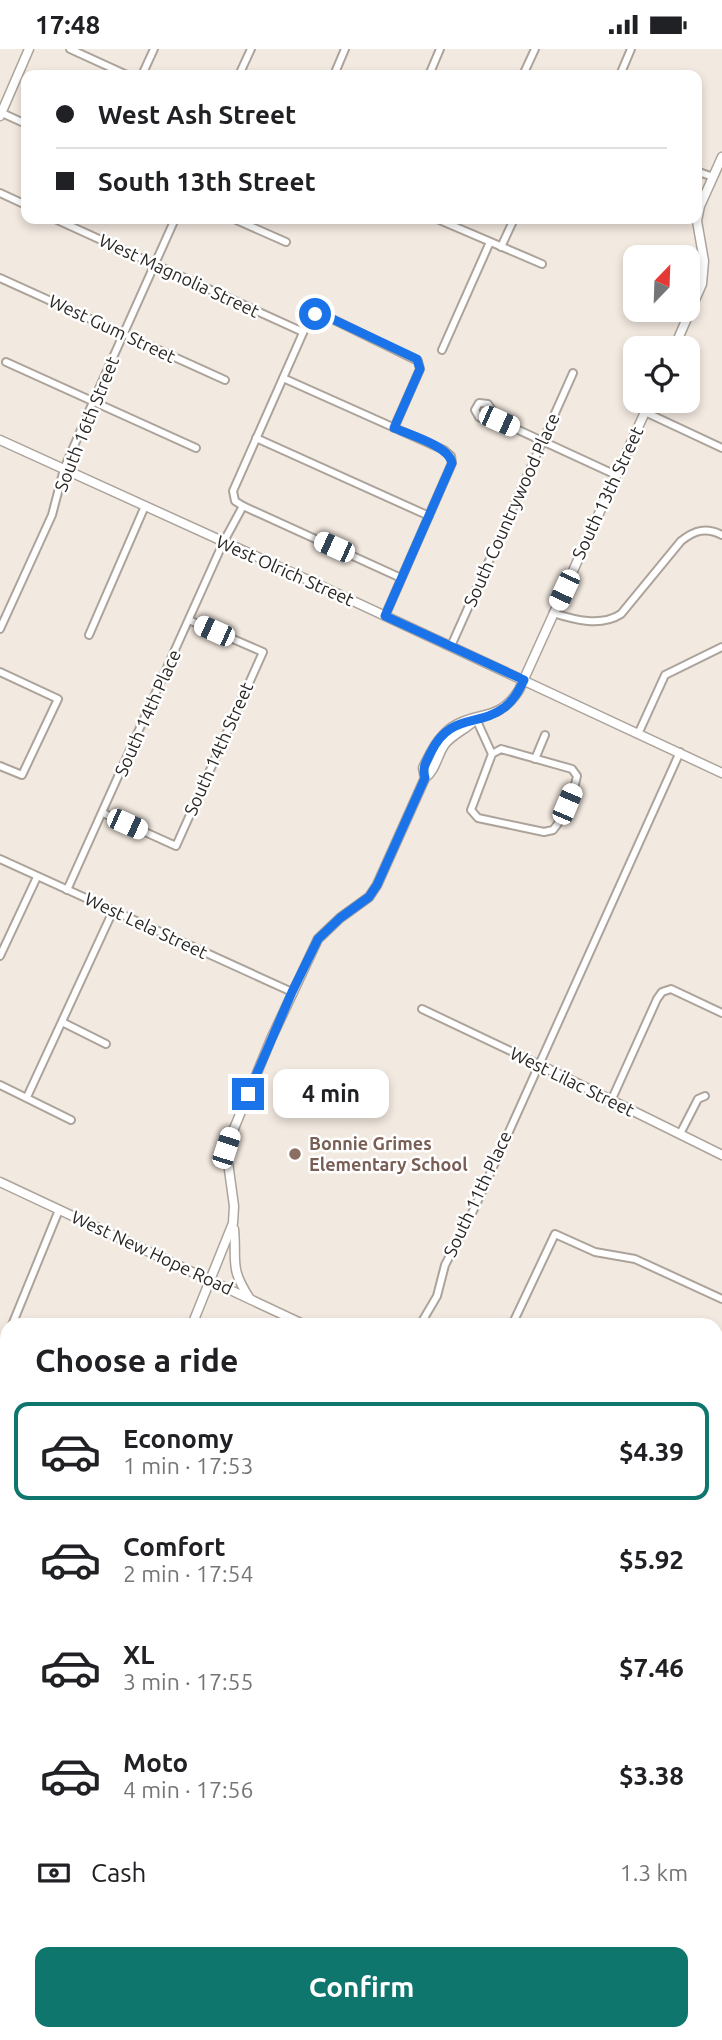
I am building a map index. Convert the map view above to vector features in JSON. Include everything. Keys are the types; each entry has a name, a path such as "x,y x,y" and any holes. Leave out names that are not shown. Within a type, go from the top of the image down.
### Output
{"street":[{"path":"21,122 1,114 29,49"},
{"path":"70,49 116,70"},
{"path":"144,70 154,49"},
{"path":"241,70 251,49"},
{"path":"336,70 345,49"},
{"path":"431,70 440,49"},
{"path":"525,70 535,49"},
{"path":"622,70 631,49"},
{"path":"702,200 722,157"},
{"path":"702,173 712,177"},
{"path":"0,193 21,203"},
{"name":"West Magnolia Street","path":"66,224 303,332"},
{"name":"South 16th Street","path":"0,629 52,515 64,469 173,224"},
{"path":"245,224 286,242"},
{"path":"449,224 542,264"},
{"path":"501,247 512,224"},
{"path":"679,336 702,284 704,261 697,224"},
{"path":"442,350 490,242"},
{"name":"West Gum Street","path":"0,278 225,380"},
{"path":"394,428 420,366 418,361 413,356 317,314 310,317 233,491 235,501 243,506 401,578"},
{"path":"6,362 196,448"},
{"name":"South Countrywood Place","path":"451,646 573,373"},
{"path":"283,378 444,450 451,456 452,463 385,616"},
{"name":"South 13th Street","path":"195,1318 233,1223 234,1206 226,1148 292,992 318,939 340,918 369,897 377,885 425,778 423,768 435,745 451,728 503,709 513,700 645,413"},
{"path":"647,413 722,448"},
{"path":"499,421 616,475"},
{"path":"256,438 429,516"},
{"name":"West Olrich Street","path":"0,440 639,732 722,773"},
{"path":"89,635 145,506"},
{"name":"South 14th Place","path":"67,890 223,543 243,506"},
{"path":"553,613 602,622 611,620 621,614 681,541 692,532 704,530 722,535"},
{"name":"South 14th Street","path":"103,813 176,846 263,652 190,620"},
{"path":"639,732 665,675 722,647"},
{"path":"0,672 58,699 22,775 0,766"},
{"path":"476,719 492,754"},
{"path":"535,759 545,735"},
{"path":"501,749 572,769 577,776 575,786 559,823 553,830 544,832 478,818 471,810 492,754 501,749"},
{"name":"South 11th Place","path":"424,1318 437,1296 445,1265 475,1207 680,752"},
{"name":"West Lela Street","path":"0,859 292,992"},
{"path":"0,956 37,877"},
{"path":"27,1097 113,911"},
{"path":"611,1101 662,992 671,989 722,1013"},
{"name":"West Lilac Street","path":"422,1009 576,1081 722,1155"},
{"path":"62,1022 106,1044"},
{"path":"0,1085 71,1120"},
{"path":"680,1134 698,1099 705,1096"},
{"name":"West New Hope Road","path":"0,1182 289,1318"},
{"path":"15,1318 59,1210"},
{"path":"233,1223 236,1273 250,1299"},
{"path":"515,1318 555,1234 595,1252 635,1259 722,1299"}],"place":[{"name":"Bonnie Grimes Elementary School","path":"295,1154"}],"route":[{"path":"248,1094 318,939 326,929 369,897 377,885 425,778 423,768 435,745 451,728 503,709 513,700 524,680 385,616 452,463 451,456 444,450 394,428 420,369 417,359 326,316 315,314"}]}
